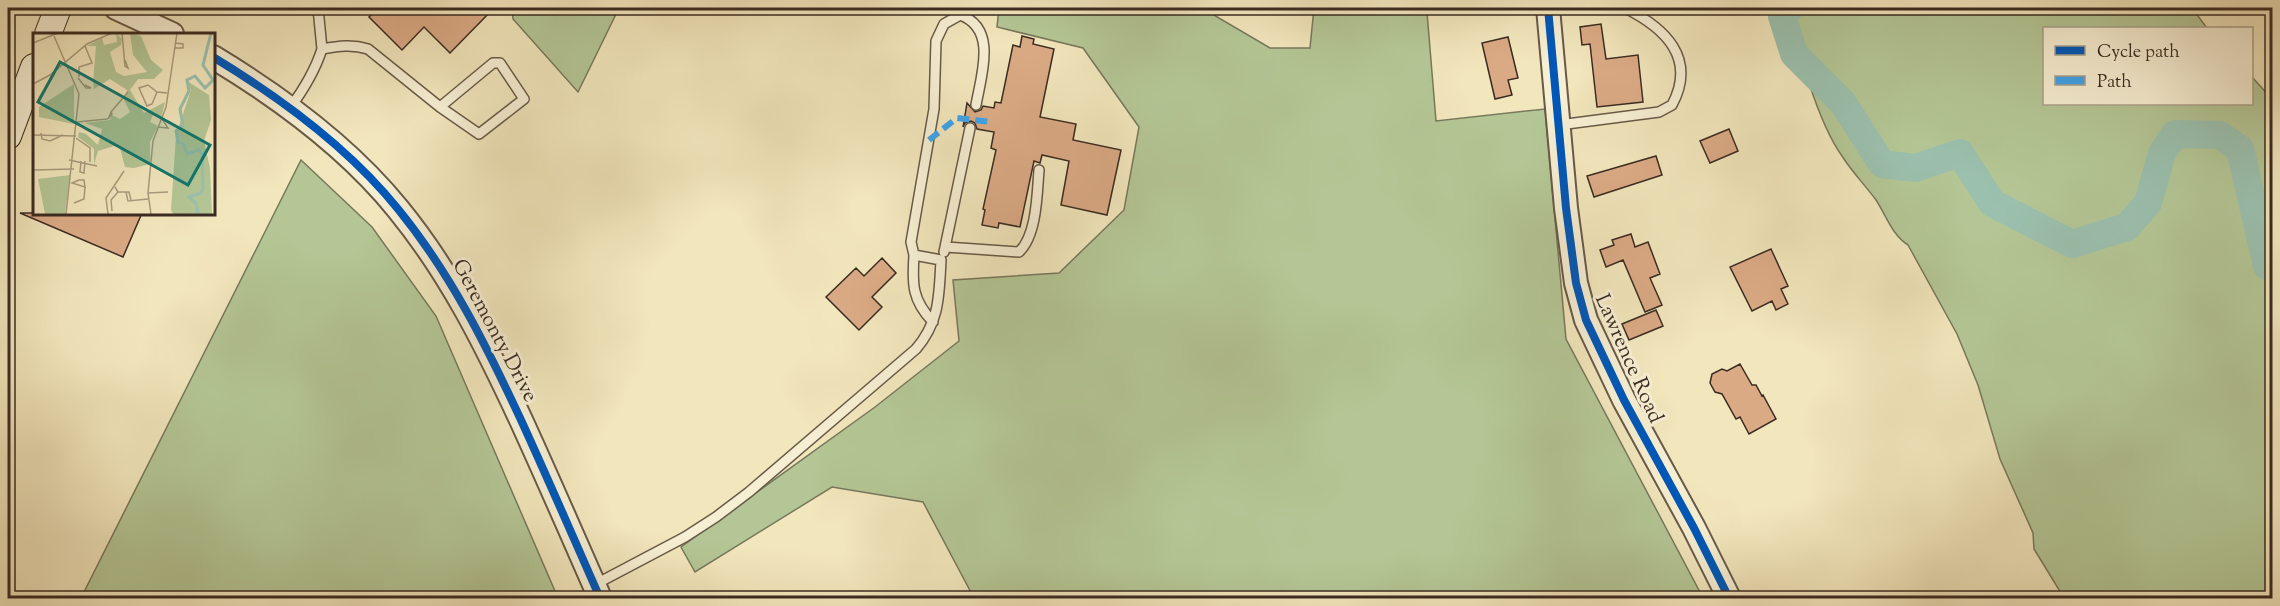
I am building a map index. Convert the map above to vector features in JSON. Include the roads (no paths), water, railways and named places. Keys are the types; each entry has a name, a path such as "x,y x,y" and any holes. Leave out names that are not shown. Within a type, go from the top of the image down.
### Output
{"main road":[{"path":"48,33 58,8"},
{"path":"8,136 33,70"}],"street":[{"path":"116,8 170,33"},
{"name":"Lawrence Road","path":"1548,8 1566,208 1576,283 1586,320 1624,400 1694,528 1729,598"},
{"name":"Geremonty Drive","path":"214,58 290,108 329,139 397,207 437,261 460,298 495,365 597,592"}],"lane":[{"path":"290,108 307,85 322,49 318,8"},
{"path":"1559,125 1659,112 1672,105 1680,79 1680,66 1671,41 1651,22 1625,8"},
{"path":"933,322 923,311 913,286 914,255 911,242 934,109 936,41 944,24 961,11 976,25 984,45 976,105"},
{"path":"322,49 351,45 368,49 440,107 479,134 524,99 500,63 493,63 440,107"},
{"path":"597,592 685,537 749,492 899,366 924,339 937,313 941,260 946,247 970,128"},
{"path":"946,247 1018,252 1029,238 1039,170"},
{"path":"914,255 941,260"}],"waterway":[{"path":"1790,8 1782,16 1794,54 1843,103 1882,164 1915,168 1960,153 1992,203 2072,244 2127,227 2148,203 2162,153 2175,134 2220,135 2240,149 2267,266 2272,268"}]}
